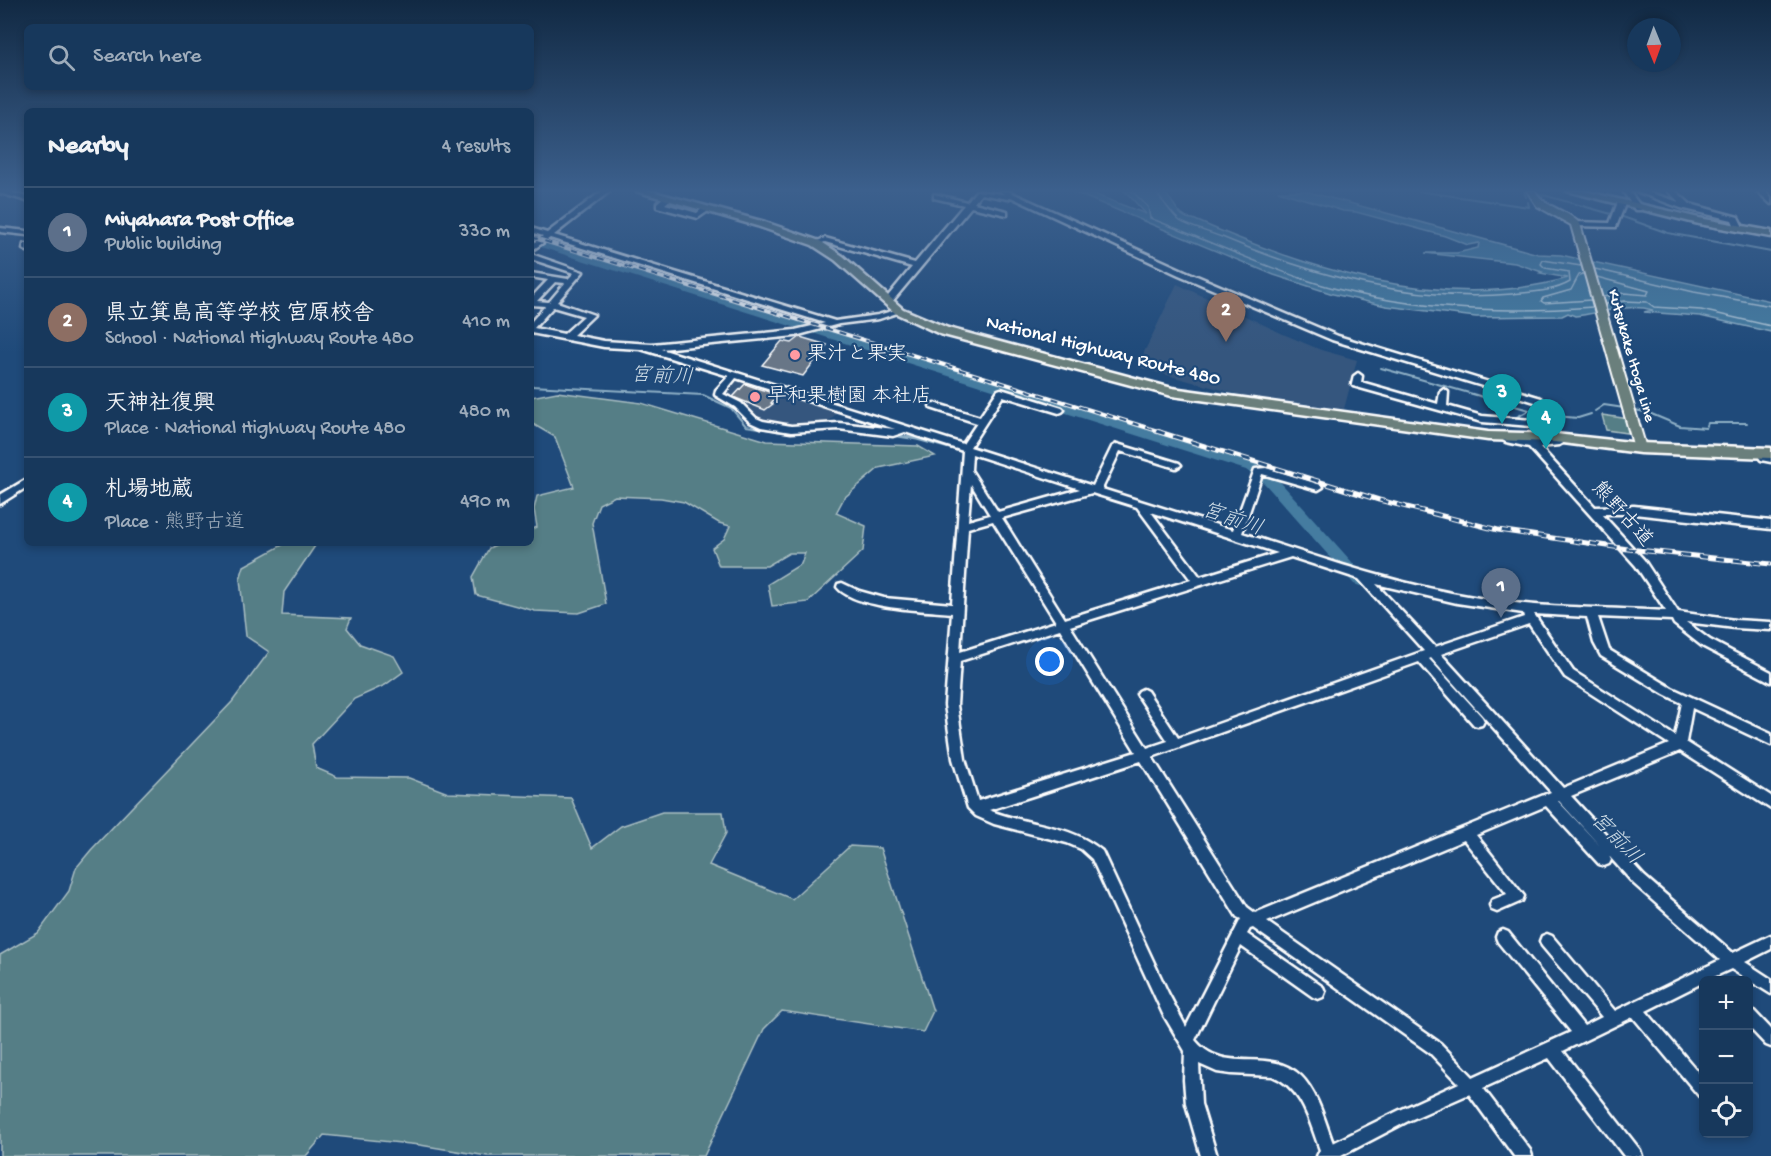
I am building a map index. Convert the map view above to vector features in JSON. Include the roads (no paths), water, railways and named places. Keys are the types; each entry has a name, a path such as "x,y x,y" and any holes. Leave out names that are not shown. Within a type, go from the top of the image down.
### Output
{"highway":[{"name":"National Highway Route 480","path":"819,245 838,258 899,311 935,328 963,338 1172,392 1230,402 1488,436 1555,435 1574,440 1767,455"}],"main road":[{"name":"Kutsukake Itoga Line","path":"1580,245 1638,444"}],"street":[{"path":"585,245 834,323"},
{"path":"843,245 917,266"},
{"path":"888,301 935,245"},
{"path":"1120,245 1335,338 1538,400 1547,408 1555,435"},
{"path":"534,257 578,271 534,325"},
{"path":"534,275 571,282"},
{"path":"534,300 553,279"},
{"path":"534,303 559,305 590,315 566,337"},
{"path":"534,330 604,344 644,347 786,335 899,311"},
{"path":"644,347 1363,576 1440,596 1528,614 1591,613 1674,616 1756,627 1771,626"},
{"path":"734,375 719,395 738,405 755,422 791,429 829,425 893,433 905,429"},
{"path":"1358,376 1356,384 1482,419 1537,424 1555,435"},
{"path":"1059,410 1001,392 967,449 968,472 951,717 961,769 975,808 990,816 1066,836 1092,848 1163,999 1190,1045 1203,1057 1233,1069 1269,1067 1287,1074 1301,1089 1327,1155 1613,1019 1699,982"},
{"path":"1442,408 1444,392"},
{"path":"934,406 982,421"},
{"path":"829,425 842,409"},
{"path":"1488,436 1532,444 1574,440"},
{"name":"熊野古道","path":"1532,444 1595,511 1647,572 1674,616 1706,643 1771,677"},
{"path":"963,526 1094,489 1117,447 1176,465"},
{"path":"1236,535 1258,471 1266,471 1318,487"},
{"path":"968,472 1242,912 1435,1048 1472,1086 1524,1156"},
{"path":"0,500 24,484"},
{"path":"1139,504 1198,582"},
{"path":"1595,511 1634,510 1771,525"},
{"path":"954,658 1291,552"},
{"path":"1363,576 1433,652 1555,797 1604,860"},
{"path":"842,587 856,595 883,602 957,609"},
{"path":"1591,613 1599,643 1605,653 1688,701 1771,740"},
{"path":"975,808 1065,782 1176,744 1433,652 1528,614"},
{"path":"1528,614 1569,674 1771,803"},
{"path":"1420,656 1478,721"},
{"path":"1143,694 1176,744"},
{"path":"1209,1156 1198,1128 1190,1094 1190,1045 1245,924 1676,747 1679,744 1688,701"},
{"path":"1555,797 1639,880 1732,961 1771,987"},
{"path":"1466,833 1516,896 1497,905"},
{"path":"1239,936 1318,992"},
{"path":"1503,936 1582,1035"},
{"path":"1547,941 1613,1019"},
{"path":"1714,976 1732,961 1771,942"},
{"path":"1635,1009 1699,1085"},
{"path":"1753,1020 1771,1040"},
{"path":"1552,1048 1634,1156"}],"water":[{"path":"1201,245 1256,245 1329,269 1377,281 1425,288 1473,291 1520,288 1568,278 1540,273 1542,272 1515,263 1425,253 1457,253 1478,248 1479,245 1505,245 1538,254 1561,255 1771,301 1771,332 1700,316 1644,312 1653,310 1643,308 1624,308 1575,316 1568,313 1562,316 1476,317 1386,306 1333,294 1274,275"}],"waterway":[{"path":"547,245 1251,466 1270,480 1360,580"},
{"path":"1733,245 1771,252"},
{"path":"1381,368 1529,410"},
{"name":"宮前川","path":"534,386 703,395 731,408 746,426 778,431"},
{"path":"1595,411 1604,405 1624,408"},
{"path":"1631,409 1649,413 1680,426 1706,428 1708,423 1747,423"},
{"path":"1476,415 1515,418 1528,411"},
{"path":"1555,416 1578,418 1591,414"},
{"name":"宮前川","path":"829,429 862,432 850,431"},
{"name":"宮前川","path":"778,431 811,431 785,432 778,431"},
{"name":"宮前川","path":"892,435 917,439 964,452"},
{"name":"宮前川","path":"0,495 24,481"},
{"name":"宮前川","path":"1339,572 1361,581"},
{"name":"宮前川","path":"1566,808 1581,826"},
{"name":"宮前川","path":"1664,910 1679,924"}],"railway":[{"path":"557,245 1161,432"},
{"path":"1156,431 1379,500 1498,530 1628,549 1771,564"}],"place":[{"name":"県立箕島高等学校 宮原校舎","path":"1226,342"},
{"name":"果汁と果実","path":"795,355"},
{"name":"早和果樹園 本社店","path":"755,397"},
{"name":"天神社復興","path":"1502,424"},
{"name":"札場地蔵","path":"1546,449"},
{"name":"Miyahara Post Office","path":"1501,618"}]}
